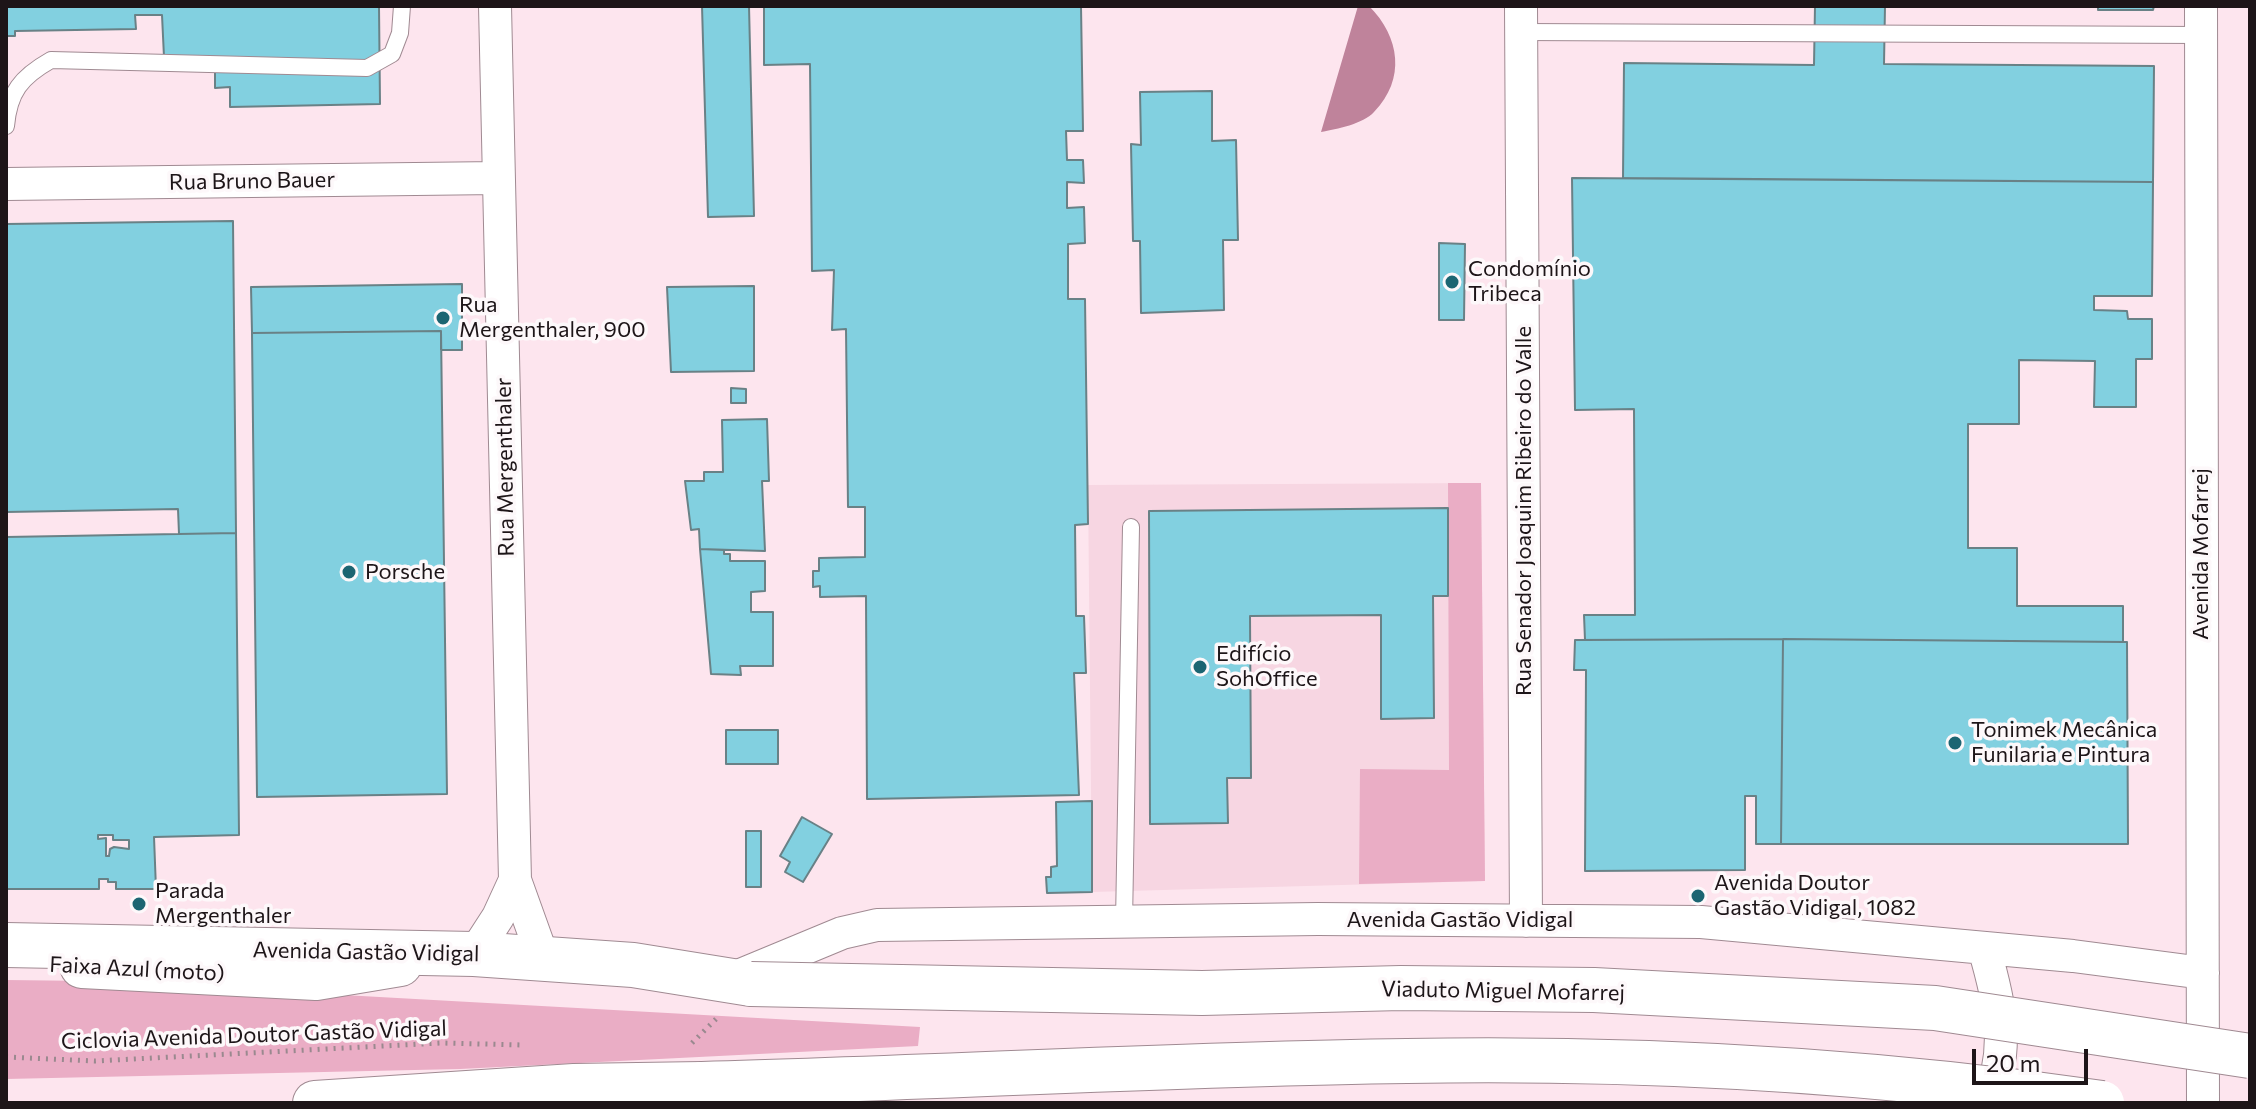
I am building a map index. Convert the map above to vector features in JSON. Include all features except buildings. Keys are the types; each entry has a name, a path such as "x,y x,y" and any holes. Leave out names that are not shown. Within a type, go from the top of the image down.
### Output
{"main road":[{"name":"Avenida Gastão Vidigal","path":"6,945 466,954 633,965 738,983"},
{"name":"Faixa Azul (moto)","path":"6,963 316,978 466,954"},
{"name":"Viaduto Miguel Mofarrej","path":"738,983 1202,993 1401,988 1594,990 1935,1008 2250,1056"},
{"path":"315,1103 509,1097 574,1086 691,1094 1409,1060 1754,1067 1893,1078 2102,1103"}],"street":[{"name":"Rua Mergenthaler","path":"495,6 515,880 543,958"},
{"name":"Rua Senador Joaquim Ribeiro do Valle","path":"1521,19 1526,921"},
{"name":"Avenida Mofarrej","path":"2201,20 2203,1103"},
{"name":"Rua Bruno Bauer","path":"6,184 497,178"},
{"name":"Rua Mergenthaler","path":"466,954 498,917 515,880"},
{"name":"Avenida Gastão Vidigal","path":"738,983 842,933 877,925 1438,919 1701,922 1984,948 2203,973"},
{"path":"1984,948 1999,1002 2002,1042 1995,1085 1987,1103"}],"lane":[{"path":"6,126 8,105 18,85 51,60 367,68 392,54 400,33 402,6"},
{"path":"1521,19 2201,20"},
{"path":"1124,922 1131,527"}],"path":[{"name":"Ciclovia Avenida Doutor Gastão Vidigal","path":"6,1057 95,1061 441,1043 503,1043"}],"shaded area":[{"path":"1358,6 1369,6 1393,44 1395,72 1391,86 1374,112 1363,120 1321,132"},
{"path":"1448,483 1481,483 1485,881 1359,884 1360,769 1449,770"},
{"path":"1481,483 1485,881 1092,892 1088,485"},
{"path":"6,980 91,981 920,1027 918,1046 460,1069 6,1079"}],"place":[{"name":"Condomínio Tribeca","path":"1452,282"},
{"name":"Rua Mergenthaler, 900","path":"443,318"},
{"name":"Porsche","path":"349,572"},
{"name":"Edifício SohOffice","path":"1200,667"},
{"name":"Tonimek Mecânica Funilaria e Pintura","path":"1955,743"},
{"name":"Avenida Doutor Gastão Vidigal, 1082","path":"1698,896"},
{"name":"Parada Mergenthaler","path":"139,904"}]}
